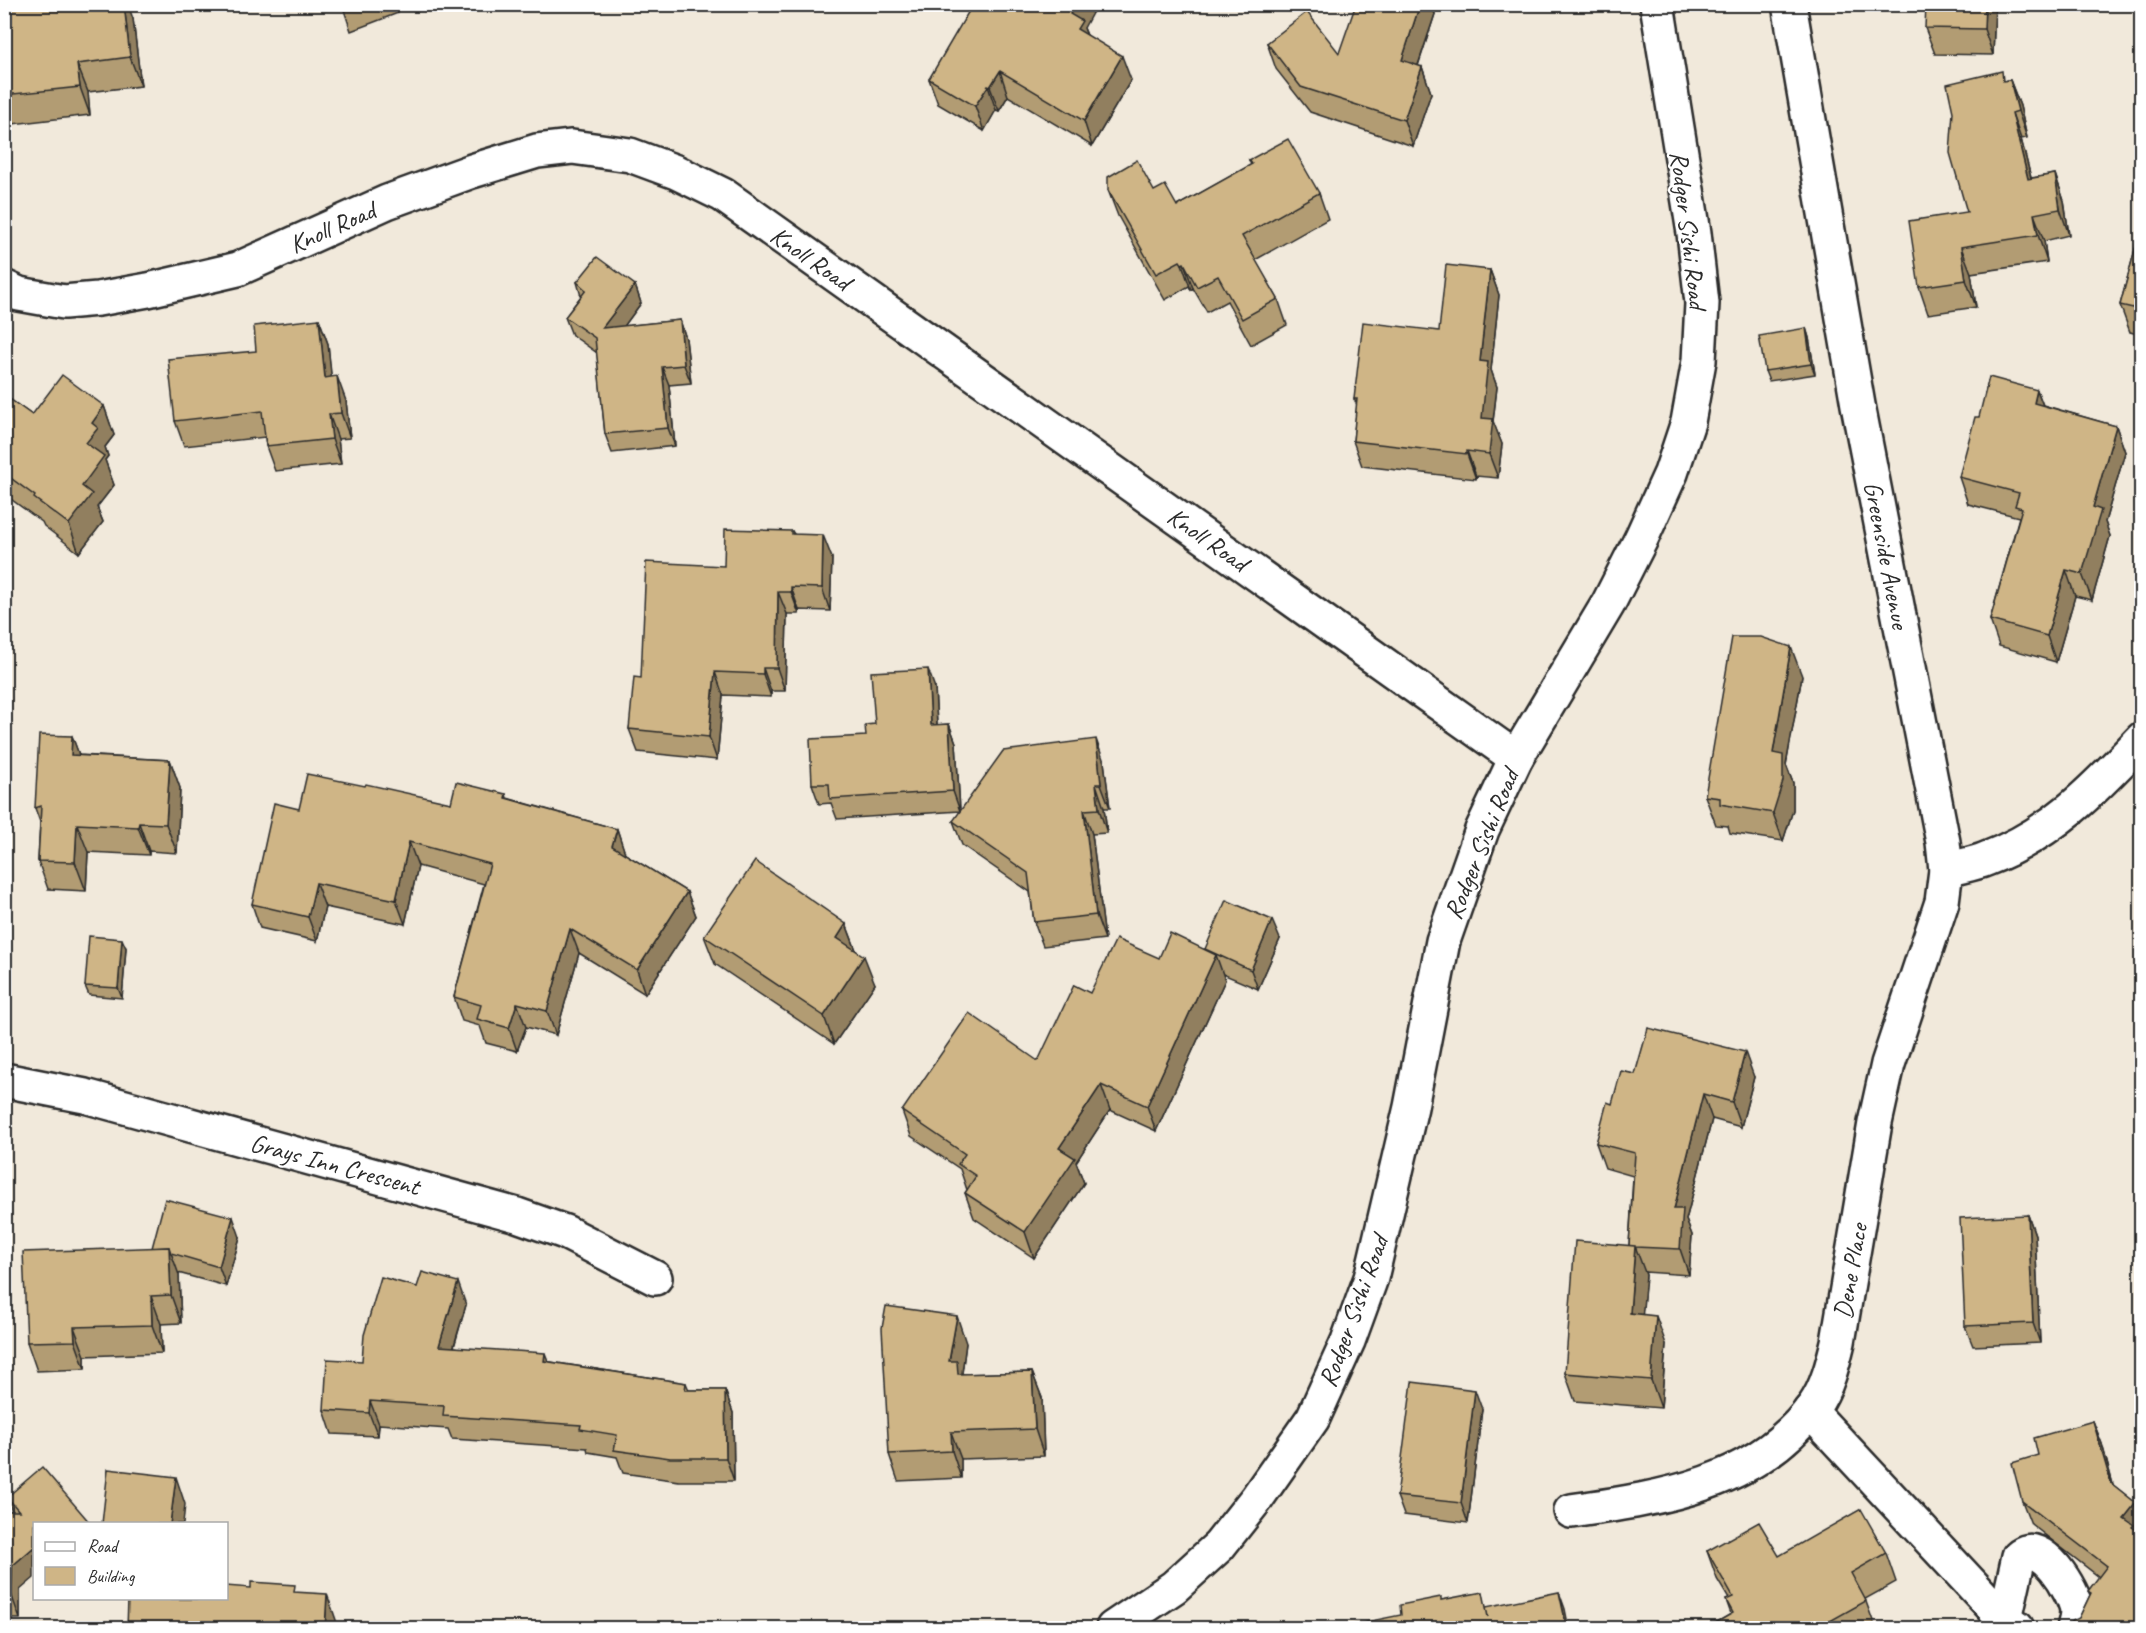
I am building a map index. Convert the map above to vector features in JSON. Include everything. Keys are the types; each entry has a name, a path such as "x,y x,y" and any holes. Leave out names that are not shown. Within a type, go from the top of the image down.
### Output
{"street":[{"name":"Rodger Sishi Road","path":"1113,1629 1174,1587 1219,1546 1257,1498 1313,1418 1348,1341 1371,1278 1411,1107 1443,941 1482,830 1516,758 1608,604 1671,473 1689,412 1699,361 1702,303 1694,233 1657,4"},
{"name":"Greenside Avenue","path":"1789,4 1858,405 1943,842 1946,870"},
{"name":"Knoll Road","path":"4,287 19,294 64,302 98,299 179,283 238,269 387,202 472,171 537,151 572,147 630,155 676,172 723,195 1516,758"},
{"path":"1946,870 1985,860 2017,845 2058,820 2093,791 2142,739"},
{"name":"Dene Place","path":"1571,1511 1650,1499 1702,1486 1757,1459 1789,1435 1815,1404 1828,1376 1836,1350 1875,1123 1886,1074 1942,902 1946,870"},
{"name":"Grays Inn Crescent","path":"4,1080 85,1096 517,1215 565,1232 655,1278"},
{"path":"1810,1411 2011,1624"},
{"path":"2011,1624 2019,1556 2023,1552 2032,1551 2041,1554 2052,1564 2072,1594 2077,1610 2074,1629"}],"building":[{"path":"4,4 124,4 130,57 77,64 80,87 4,95"},
{"path":"973,4 1075,4 1070,14 1082,21 1077,29 1122,56 1084,121 1000,71 975,106 929,79"},
{"path":"1356,4 1420,4 1402,60 1422,67 1404,120 1301,87 1267,43 1307,12 1339,53"},
{"path":"1926,4 1985,4 1984,29 1925,28"},
{"path":"2002,71 2003,81 2010,80 2018,111 2012,113 2028,179 2055,174 2060,209 2034,214 2038,235 1961,247 1966,280 1919,287 1909,221 1967,212 1950,153 1953,112 1947,84"},
{"path":"1288,139 1319,193 1242,236 1278,299 1242,319 1218,276 1197,287 1184,263 1180,261 1156,274 1108,190 1108,177 1137,160 1154,191 1165,185 1177,206 1252,164 1249,160"},
{"path":"2142,224 2142,310 2120,305"},
{"path":"597,257 635,285 602,328 680,320 684,365 662,367 668,428 605,434 595,338 565,317 586,290 577,282"},
{"path":"1446,265 1490,270 1480,361 1488,362 1482,418 1493,419 1489,454 1467,451 1467,454 1353,441 1357,399 1354,399 1363,322 1439,331"},
{"path":"319,319 325,378 337,376 341,413 329,414 332,439 266,446 262,411 175,421 168,359 256,351 254,326"},
{"path":"1806,328 1811,364 1765,371 1759,336"},
{"path":"62,375 104,406 92,423 98,428 86,443 104,456 82,486 92,494 69,524 4,473 4,395 32,415"},
{"path":"1989,377 2037,390 2034,403 2116,426 2093,507 2101,510 2082,574 2066,570 2047,636 1990,620 2022,508 2015,506 2019,493 1959,477 1975,417 1979,417"},
{"path":"725,529 792,531 792,534 823,535 822,588 791,587 791,592 778,592 777,668 763,668 763,674 715,672 709,737 629,729 634,677 641,678 646,562 724,566"},
{"path":"1732,637 1761,637 1791,647 1773,753 1783,755 1783,781 1773,813 1720,804 1720,798 1705,796"},
{"path":"928,669 931,725 949,724 953,791 830,799 829,784 812,784 810,739 866,736 865,725 875,724 871,672"},
{"path":"39,735 72,736 71,755 170,760 166,824 139,823 138,827 77,824 75,862 38,861 41,806 35,808"},
{"path":"1096,739 1101,784 1096,784 1099,809 1084,810 1096,915 1034,922 1028,873 953,821 1003,751"},
{"path":"307,774 365,786 366,784 451,803 456,782 506,794 505,798 617,829 612,846 687,892 637,970 570,929 547,1011 517,1003 509,1028 477,1019 481,1005 454,997 490,864 409,842 396,900 316,883 308,917 252,904 274,803 299,809"},
{"path":"755,861 846,924 837,938 864,956 824,1016 704,936"},
{"path":"1226,900 1272,920 1251,970 1205,949"},
{"path":"1170,933 1216,955 1147,1106 1101,1085 1059,1148 1075,1158 1025,1232 965,1193 976,1176 958,1164 965,1154 902,1111 969,1013 1038,1061 1074,985 1090,993 1116,939 1159,958"},
{"path":"89,936 122,939 118,988 85,986"},
{"path":"1648,1028 1745,1052 1732,1102 1703,1094 1674,1209 1683,1209 1680,1249 1629,1246 1635,1153 1596,1143 1607,1102 1612,1104 1621,1071 1635,1074"},
{"path":"165,1199 233,1217 219,1267 171,1253 169,1247 152,1248"},
{"path":"2028,1215 2033,1323 1965,1326 1960,1218"},
{"path":"1575,1241 1635,1246 1630,1313 1656,1316 1651,1380 1565,1373"},
{"path":"169,1247 171,1295 151,1296 152,1325 74,1327 75,1341 27,1342 23,1252"},
{"path":"422,1272 458,1282 439,1346 545,1353 544,1361 686,1383 685,1390 725,1390 726,1458 670,1458 614,1450 617,1435 580,1429 581,1425 443,1416 444,1406 370,1401 369,1413 324,1410 327,1359 362,1361 364,1335 381,1277 417,1287"},
{"path":"886,1306 957,1316 949,1361 957,1361 958,1374 1032,1372 1035,1429 951,1432 952,1451 889,1454 882,1328"},
{"path":"1412,1382 1475,1390 1461,1503 1397,1496"},
{"path":"2093,1421 2111,1483 2136,1503 2124,1518 2142,1534 2142,1629 2064,1629 2068,1623 2079,1618 2091,1593 2088,1591 2107,1566 2022,1501 2012,1463 2038,1455 2034,1438"},
{"path":"42,1467 89,1522 33,1522 33,1548 12,1566 11,1594 4,1594 4,1511 19,1511 7,1497"},
{"path":"108,1469 176,1477 170,1522 102,1522"},
{"path":"1861,1509 1886,1553 1851,1573 1866,1601 1830,1621 1834,1629 1705,1629 1733,1613 1726,1600 1733,1597 1707,1551 1759,1522 1779,1556"},
{"path":"251,1582 295,1585 294,1592 327,1594 325,1629 127,1629 128,1600 228,1600 228,1586 251,1588"},
{"path":"1483,1592 1486,1607 1559,1592 1567,1629 1332,1629 1401,1615 1400,1605"}]}
